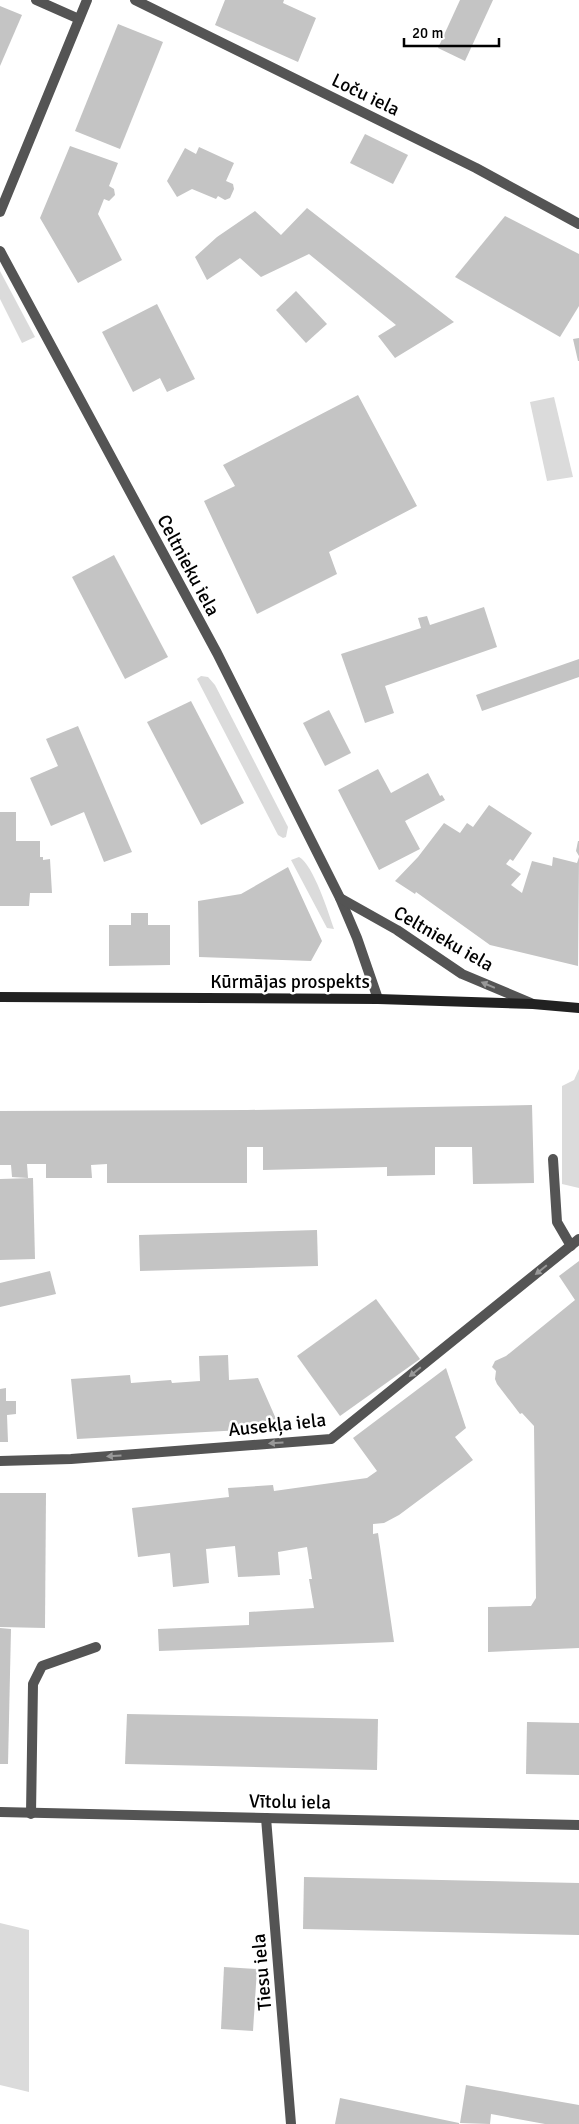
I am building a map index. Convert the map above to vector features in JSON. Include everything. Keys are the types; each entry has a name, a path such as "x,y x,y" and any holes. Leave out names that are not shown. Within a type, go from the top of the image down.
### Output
{"main road":[{"name":"Kūrmājas prospekts","path":"0,997 378,999 533,1004 579,1008"}],"street":[{"path":"36,0 80,19"},
{"path":"0,212 87,0"},
{"name":"Loču iela","path":"135,0 476,168 579,224"},
{"name":"Celtnieku iela","path":"0,252 217,653 340,898 357,938 378,999"},
{"name":"Celtnieku iela","path":"340,898 397,930 462,974 533,1004"},
{"path":"553,1159 557,1222 575,1242"},
{"name":"Ausekļa iela","path":"0,1461 70,1459 331,1439 575,1242"},
{"path":"31,1814 33,1684 42,1666 96,1647"},
{"name":"Vītolu iela","path":"0,1812 579,1825"},
{"name":"Tiesu iela","path":"266,1818 291,2124"}],"shaded area":[{"path":"0,271 35,337 22,343 0,299"},
{"path":"554,397 573,477 547,481 530,402"},
{"path":"201,676 208,677 215,685 288,827 286,837 283,838 278,835 197,679"},
{"path":"299,857 310,869 315,879 334,929 327,928 291,860"},
{"path":"579,1069 579,1188 562,1184 562,1086 574,1080"},
{"path":"0,1923 29,1930 29,2092 0,2085"}],"building":[{"path":"225,0 284,0 283,3 316,18 298,62 215,25"},
{"path":"460,0 493,0 465,61 438,48"},
{"path":"0,6 22,15 0,66"},
{"path":"118,24 163,42 120,149 75,131"},
{"path":"365,134 408,155 393,184 350,163"},
{"path":"70,146 118,163 109,186 114,189 115,195 109,201 104,199 98,214 122,260 78,283 40,218"},
{"path":"199,147 234,163 226,181 233,184 234,189 230,198 225,200 218,196 216,199 192,189 177,197 167,181 185,148 196,154"},
{"path":"307,208 454,322 395,358 378,336 396,325 309,254 261,277 240,258 207,280 195,257 217,237 255,211 281,235"},
{"path":"505,216 579,254 579,306 560,337 455,277"},
{"path":"296,291 327,324 306,343 276,310"},
{"path":"157,304 195,379 167,392 160,378 133,392 102,332"},
{"path":"579,338 579,361 578,361 573,339"},
{"path":"358,395 417,506 329,552 337,574 257,614 204,501 235,486 223,465"},
{"path":"114,555 168,657 125,679 72,577"},
{"path":"484,607 497,647 385,686 394,713 365,723 341,654 421,628 418,618 427,616 430,625"},
{"path":"579,659 579,677 482,711 476,695"},
{"path":"191,701 244,803 201,825 147,722"},
{"path":"329,710 351,753 325,766 303,723"},
{"path":"78,726 132,852 104,862 84,812 51,826 30,778 58,766 46,739"},
{"path":"378,769 391,793 428,773 440,796 442,795 445,800 405,821 420,849 379,870 338,790"},
{"path":"489,805 532,833 513,861 510,859 506,864 521,874 511,885 522,893 532,861 552,866 553,857 577,863 579,857 578,966 490,945 416,892 415,894 395,881 418,857 444,823 460,833 467,823 473,827"},
{"path":"0,812 16,812 16,841 40,841 40,857 43,857 43,860 50,859 52,893 30,893 29,906 0,906"},
{"path":"579,841 579,856 576,851"},
{"path":"288,867 322,941 311,961 199,957 198,901 241,894"},
{"path":"131,913 148,913 148,925 170,925 170,965 109,966 109,925 131,925"},
{"path":"532,1105 534,1183 473,1184 472,1147 435,1147 435,1175 387,1176 387,1167 263,1170 263,1147 247,1147 247,1183 107,1183 107,1164 91,1165 92,1178 46,1178 46,1164 27,1164 28,1178 12,1177 11,1165 0,1165 0,1111 247,1110"},
{"path":"33,1178 35,1259 0,1260 0,1179"},
{"path":"317,1230 318,1266 140,1271 139,1235"},
{"path":"579,1261 579,1648 488,1652 488,1607 531,1606 536,1598 534,1426 522,1413 520,1414 497,1384 495,1379 496,1371 492,1367 495,1361 506,1356 575,1300 559,1276"},
{"path":"50,1271 56,1294 0,1307 0,1283"},
{"path":"376,1299 420,1359 340,1416 297,1356"},
{"path":"228,1355 229,1380 258,1378 280,1428 77,1439 71,1379 130,1375 131,1383 171,1380 172,1383 200,1381 199,1356"},
{"path":"446,1368 466,1428 455,1437 473,1460 399,1515 384,1523 373,1524 373,1534 378,1533 394,1642 159,1651 158,1629 249,1625 249,1612 314,1608 309,1579 312,1579 307,1547 278,1552 280,1575 238,1577 235,1546 206,1549 209,1583 173,1587 170,1553 138,1557 132,1508 229,1497 228,1488 273,1485 274,1491 367,1478 377,1471 353,1438"},
{"path":"6,1388 6,1401 16,1401 16,1414 7,1415 8,1442 0,1442 0,1389"},
{"path":"0,1493 46,1493 45,1628 0,1627"},
{"path":"0,1628 11,1629 8,1764 0,1764"},
{"path":"127,1714 378,1719 377,1770 125,1764"},
{"path":"527,1722 579,1723 579,1775 526,1774"},
{"path":"304,1877 579,1883 579,1935 303,1929"},
{"path":"224,1967 257,1969 253,2031 221,2029"},
{"path":"466,2085 579,2105 579,2124 545,2124 491,2114 490,2124 460,2123"},
{"path":"340,2098 459,2123 459,2124 335,2124"}]}
